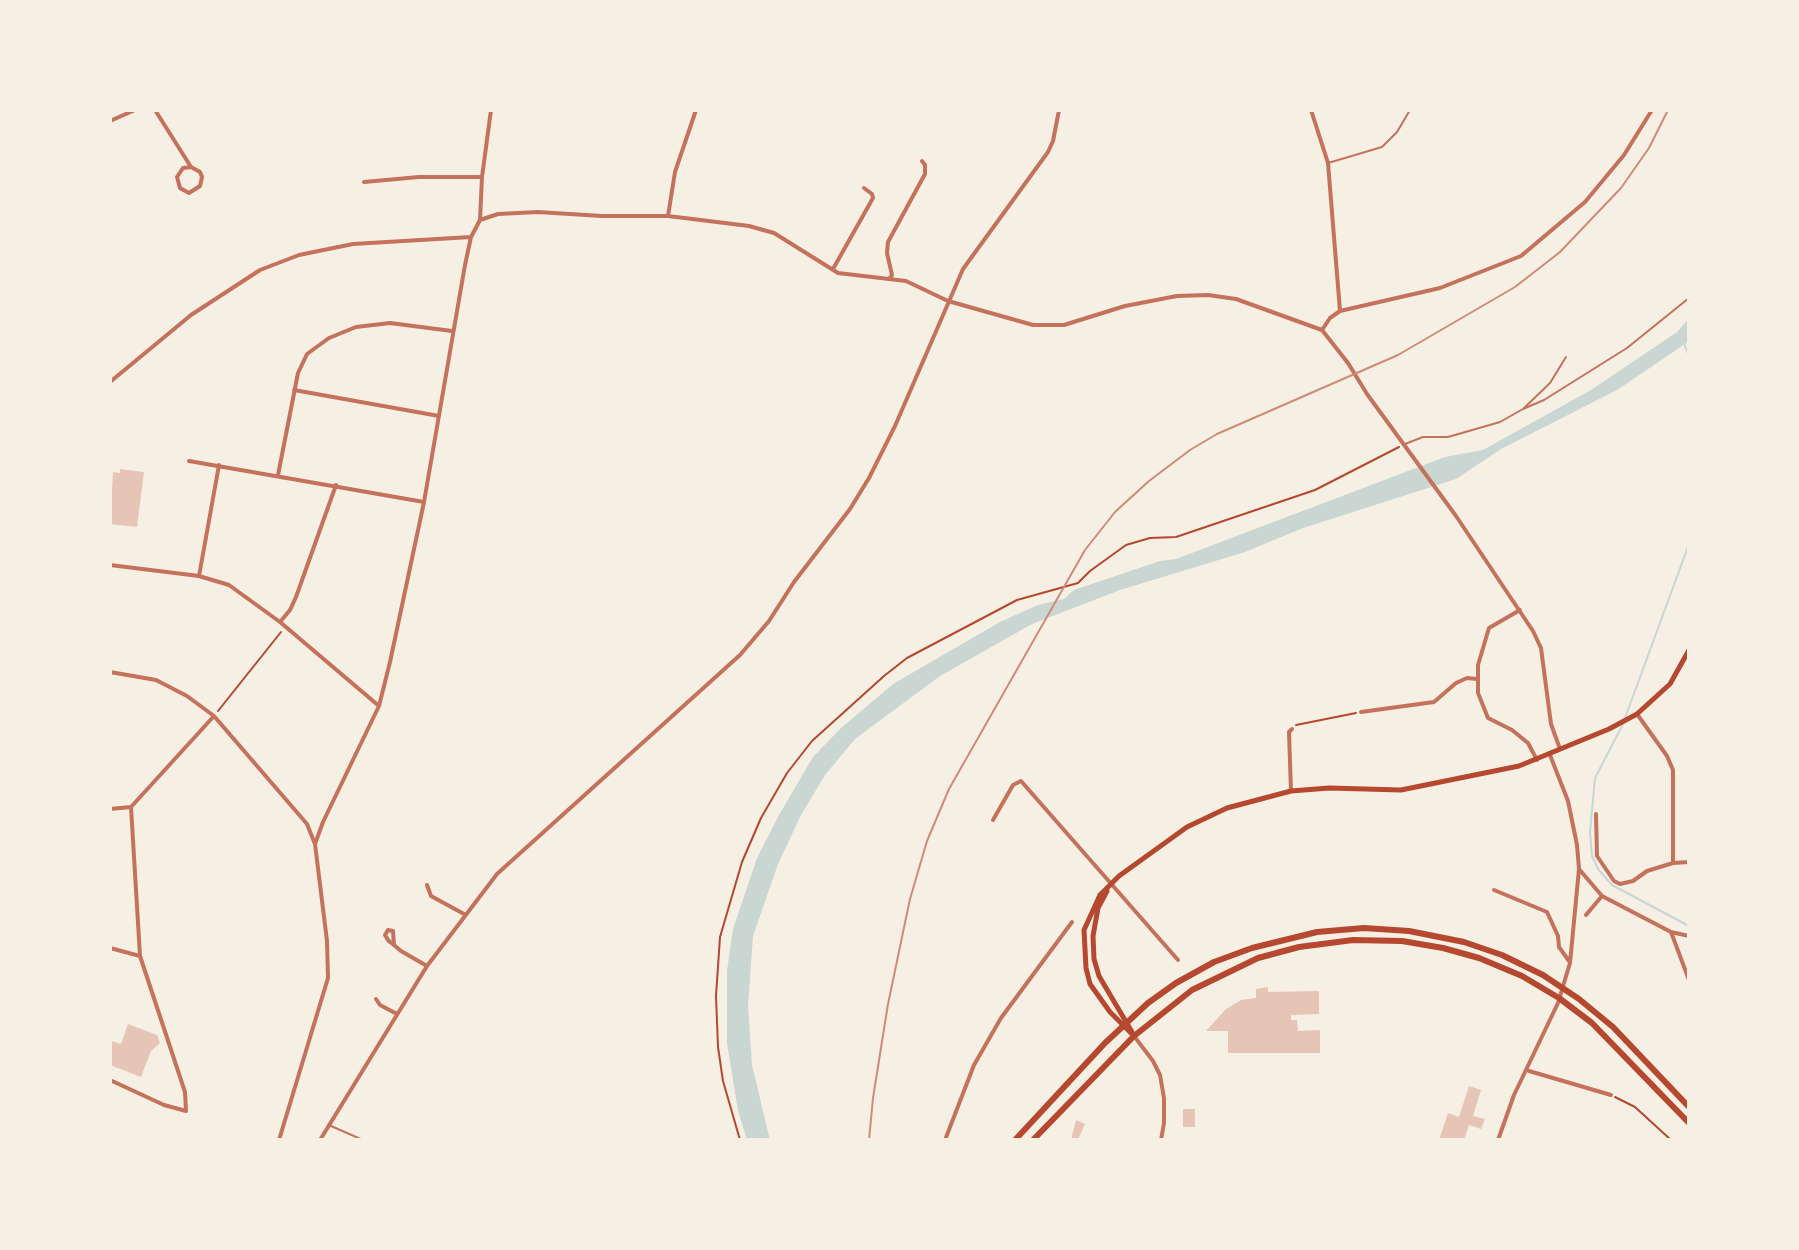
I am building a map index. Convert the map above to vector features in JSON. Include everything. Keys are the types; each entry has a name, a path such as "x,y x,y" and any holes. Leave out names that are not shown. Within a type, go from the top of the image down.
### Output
{"main road":[{"path":"1125,1023 1090,984 1084,930 1100,895 1110,885 1187,827 1227,808 1291,791 1329,788 1401,790 1537,760 1635,715 1670,684 1689,650"},
{"path":"1110,885 1098,908 1093,936 1094,959 1105,989 1134,1036"},
{"path":"1015,1140 1125,1023 1176,983 1214,962 1271,942 1339,930 1386,929 1430,934 1483,948 1543,975 1613,1027 1689,1107"},
{"path":"1033,1140 1134,1036 1192,990 1216,976 1258,958 1321,943 1377,940 1443,948 1500,966 1541,987 1574,1009 1608,1039 1689,1123"}],"street":[{"path":"110,121 135,110"},
{"path":"155,110 191,167 200,172 202,182 197,190 189,193 180,188 177,177 183,168 191,167"},
{"path":"315,844 379,706 399,627 424,502 452,331 471,237 480,220 491,110"},
{"path":"668,216 675,172 696,110"},
{"path":"320,1140 427,966 497,874 740,655 769,621 869,478 895,426 948,301 973,253 1002,218 1048,152 1059,110"},
{"path":"1311,110 1328,163 1340,311"},
{"path":"1322,330 1330,318 1340,311 1440,288 1521,256 1585,202 1624,155 1652,110"},
{"path":"883,280 891,277 888,242 925,174 922,161"},
{"path":"364,182 419,177 482,177"},
{"path":"833,269 873,198 864,188"},
{"path":"480,220 498,214 538,212 668,216 727,222 774,233 847,275 906,281 948,301 1014,321 1051,326 1177,296 1208,295 1236,299 1322,330 1520,610 1541,648 1551,724 1560,750"},
{"path":"110,382 191,315 260,270 299,255 353,244 471,237"},
{"path":"110,243 110,276"},
{"path":"278,475 294,390 301,363 307,354 329,338 356,327 390,323 452,331"},
{"path":"294,390 439,416"},
{"path":"189,461 424,502"},
{"path":"199,576 219,465"},
{"path":"280,622 296,597 336,485"},
{"path":"110,565 199,576 240,591 379,706"},
{"path":"1520,610 1489,628 1477,679 1478,693 1488,718 1512,730 1528,743 1537,760"},
{"path":"110,672 156,680 187,696 214,716 307,824 315,844 327,941 328,978 279,1140"},
{"path":"1361,712 1434,702 1456,683 1467,678 1477,679"},
{"path":"1635,715 1667,756 1673,770 1673,863"},
{"path":"110,809 131,807 214,716"},
{"path":"1291,791 1289,732 1292,729"},
{"path":"1498,1140 1514,1095 1558,1003 1570,963 1579,869 1568,801 1550,755"},
{"path":"993,820 1013,785 1021,781 1178,960"},
{"path":"110,1080 164,1105 186,1111 185,1092 140,956 131,807"},
{"path":"1596,814 1597,856 1614,881 1620,884 1633,881 1647,871 1689,862"},
{"path":"1579,869 1602,896 1671,932 1689,936"},
{"path":"427,885 431,896 464,914"},
{"path":"1494,890 1547,912 1558,936 1559,947 1570,963"},
{"path":"1586,915 1602,896"},
{"path":"945,1140 974,1065 1001,1018 1072,922"},
{"path":"1671,932 1689,980"},
{"path":"394,945 427,966"},
{"path":"110,948 140,956"},
{"path":"376,999 380,1005 397,1014"},
{"path":"1134,1036 1160,1075 1164,1098 1161,1140"},
{"path":"1528,1070 1611,1095"}],"lane":[{"path":"1328,163 1382,147 1397,132 1410,110"},
{"path":"1404,445 1423,437 1448,437 1500,422 1544,400 1607,362 1689,298"},
{"path":"1523,409 1550,383 1566,357"},
{"path":"327,1125 363,1140"}],"path":[{"path":"740,1140 723,1081 718,1047 716,996 720,937 742,862 761,818 787,773 822,732 907,658 1017,600 1078,583 1126,545 1150,538 1176,537 1315,490 1404,445"},
{"path":"214,716 285,628"},
{"path":"1292,729 1303,722 1361,712"},
{"path":"1611,1095 1635,1107 1671,1140"}],"shaded area":[{"path":"1689,318 1689,341 1685,344 1617,390 1501,449 1456,479 1303,528 1245,552 1120,590 1032,624 940,676 855,739 825,775 801,815 778,864 753,936 748,1006 752,1065 770,1140 747,1140 738,1111 727,1043 727,971 733,929 757,858 779,815 813,757 840,729 893,684 1000,622 1038,605 1064,599 1074,590 1160,561 1176,559 1445,457 1483,450 1591,390 1677,332"}],"building":[{"path":"120,469 144,472 137,527 110,524 113,472 120,473"},
{"path":"1268,987 1268,992 1319,991 1319,1014 1291,1015 1291,1020 1297,1020 1298,1031 1320,1030 1320,1053 1228,1053 1228,1031 1206,1031 1226,1009 1241,1000 1256,998 1256,989"},
{"path":"128,1024 157,1035 160,1043 151,1051 141,1077 110,1065 112,1041 121,1044"},
{"path":"1469,1086 1481,1090 1473,1116 1485,1119 1481,1129 1469,1125 1464,1140 1439,1140 1448,1113 1459,1117"},
{"path":"1183,1109 1195,1109 1195,1127 1183,1127"},
{"path":"1076,1120 1085,1124 1078,1140 1071,1140"}],"waterway":[{"path":"1684,343 1689,357"},
{"path":"1625,718 1689,544"},
{"path":"1623,724 1595,778 1590,832 1592,856 1598,869 1612,885 1689,926"}],"railway":[{"path":"869,1140 888,1004 910,899 927,841 949,789 1085,550 1115,512 1190,450 1217,434 1398,355 1515,287 1560,252 1621,188 1649,148 1668,110"}]}
